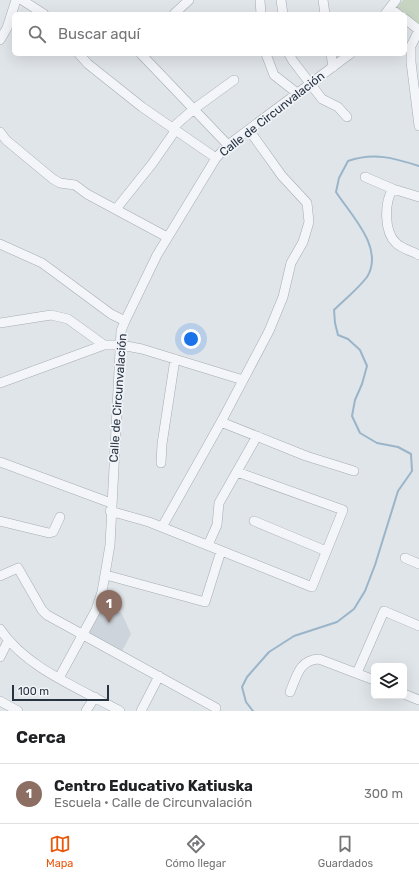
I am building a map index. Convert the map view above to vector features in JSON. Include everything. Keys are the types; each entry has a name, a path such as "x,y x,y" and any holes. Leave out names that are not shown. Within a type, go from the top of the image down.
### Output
{"street":[{"path":"12,12 16,0"},
{"path":"22,0 41,12"},
{"path":"176,12 189,0"},
{"path":"260,0 261,12"},
{"path":"281,0 283,12"},
{"path":"323,0 325,12"},
{"path":"387,11 396,0"},
{"path":"0,40 7,28 12,12"},
{"path":"407,21 419,30 411,46 419,126"},
{"path":"81,56 101,75 173,130 216,158"},
{"path":"142,56 228,145"},
{"path":"267,56 274,75 297,93"},
{"path":"290,56 322,99 338,107 347,117"},
{"path":"331,56 333,67"},
{"name":"Calle de Circunvalación","path":"59,678 96,610 106,575 110,546 110,507 121,344 125,320 167,237 216,158 228,145 347,56"},
{"path":"116,209 152,164 173,130 194,109 234,80"},
{"path":"162,528 221,422 269,331 283,297 290,263 303,242 309,222 307,203 282,176 249,130"},
{"path":"0,132 15,148 53,179 60,183 75,185 167,237"},
{"path":"365,177 394,189 419,196"},
{"path":"394,189 390,193 386,210 392,238 400,246 419,255"},
{"path":"0,244 42,264 111,314 125,320"},
{"path":"0,323 51,315 68,319 104,345"},
{"path":"0,382 104,345 121,344 242,380"},
{"path":"161,463 162,444 175,359"},
{"path":"221,422 306,456 354,471"},
{"path":"208,545 217,525 219,503 257,436"},
{"path":"0,462 312,587 343,510 237,472"},
{"path":"0,521 49,534 53,532 60,517"},
{"path":"254,522 326,551"},
{"path":"106,575 205,602 222,551"},
{"path":"405,558 419,564"},
{"path":"0,576 16,568 20,569 42,610 47,615 216,708"},
{"path":"357,673 384,611 419,626"},
{"path":"0,629 8,641 32,663 120,711"},
{"path":"0,657 8,641"},
{"path":"290,692 303,664 310,659 319,659 371,679"},
{"path":"141,711 159,676"},
{"path":"407,695 419,700"},
{"path":"86,711 95,697"},
{"path":"0,701 18,711"}],"shaded area":[{"path":"103,601 122,614 131,634 121,653 86,633"}],"green space":[{"path":"403,0 419,0 419,28 407,19 407,12 397,12 394,10"}],"waterway":[{"path":"253,711 246,702 242,687 247,677 269,652 294,636 337,622 354,609 365,591 375,565 398,491 412,471 411,454 398,447 377,443 360,433 352,416 355,400 362,384 367,366 360,350 348,339 338,335 334,310 367,277 371,266 372,255 364,232 336,192 339,178 348,161 357,158 384,157 419,166"}],"place":[{"name":"Centro Educativo Katiuska","path":"109,623"}]}
